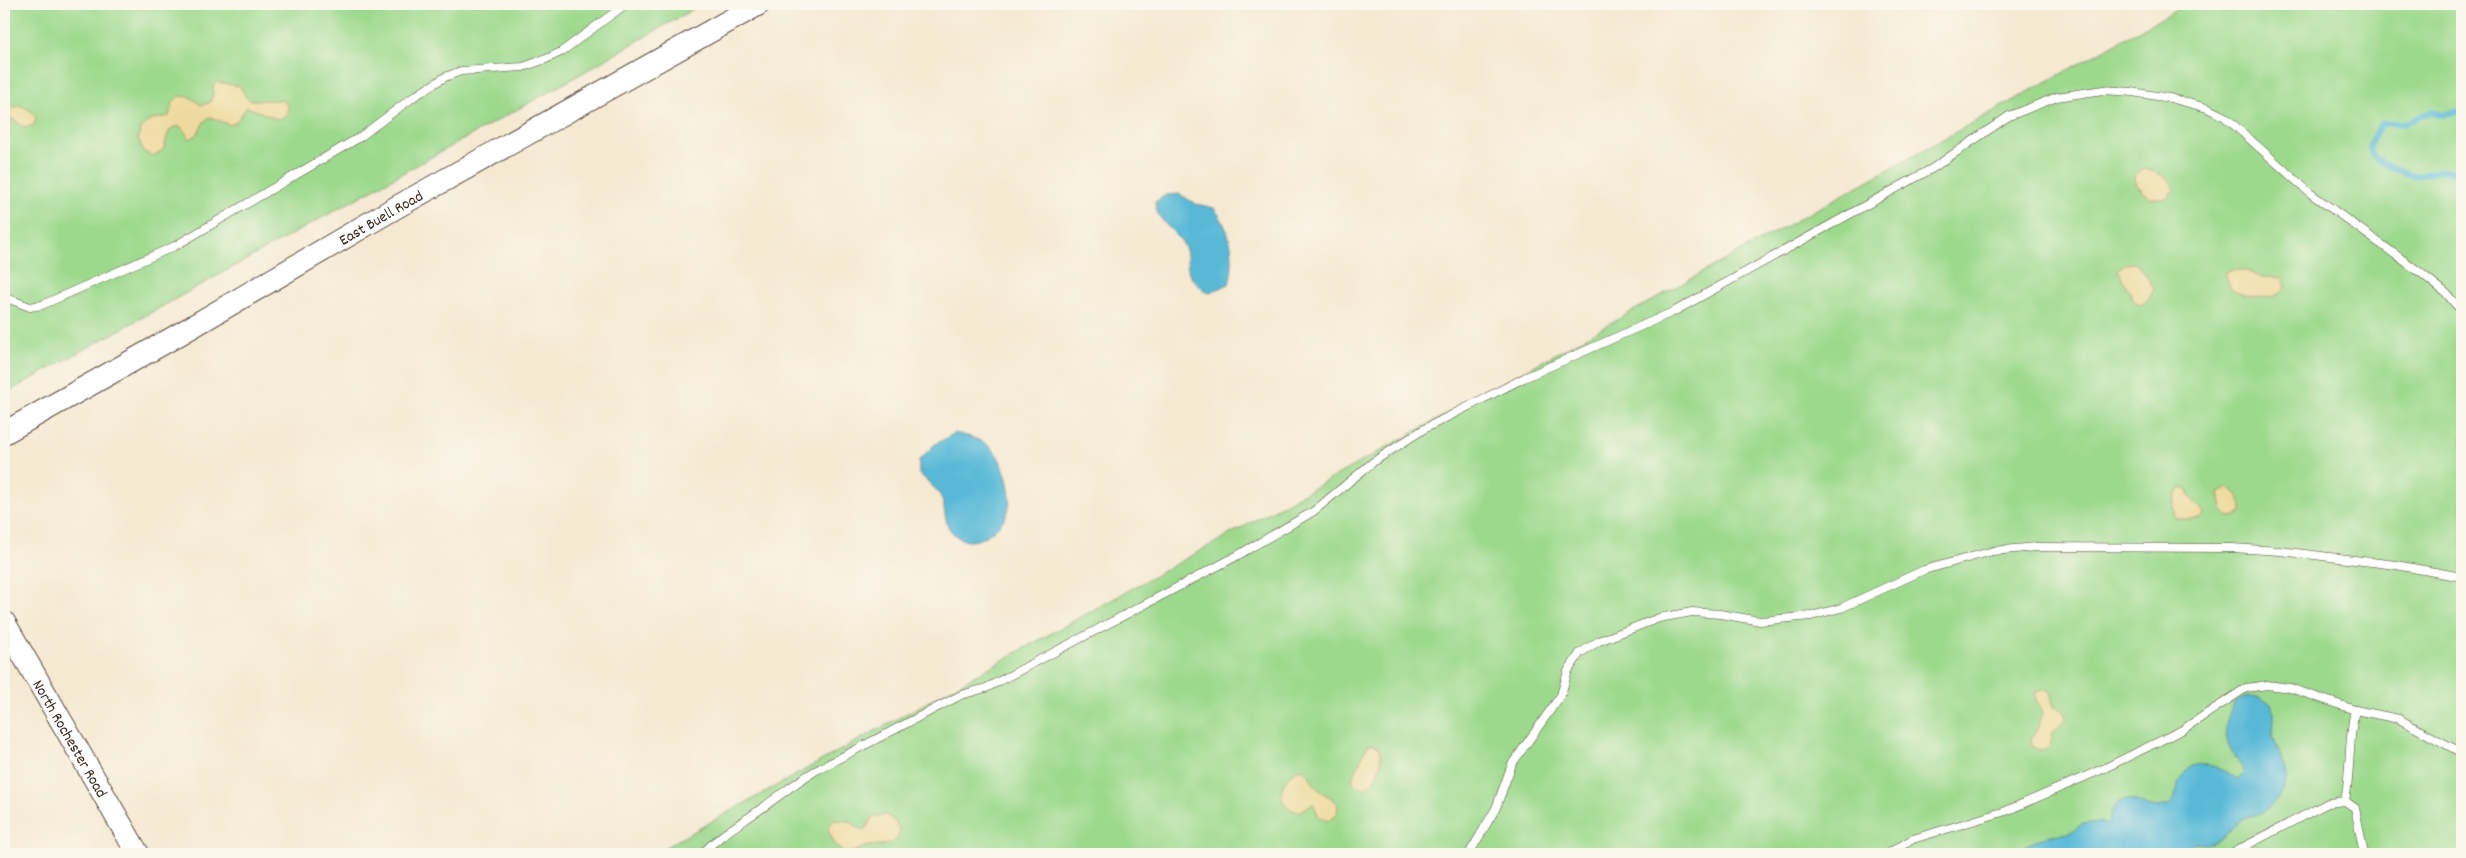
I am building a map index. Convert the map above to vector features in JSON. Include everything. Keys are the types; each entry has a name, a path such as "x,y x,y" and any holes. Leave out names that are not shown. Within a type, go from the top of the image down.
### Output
{"street":[{"name":"East Buell Road","path":"4,433 178,335 395,208 759,4"},
{"name":"North Rochester Road","path":"4,622 138,854"}],"lane":[{"path":"4,297 30,307 42,305 175,246 360,137 439,80 461,71 523,67 546,59 561,52 626,4"},
{"path":"702,854 735,825 758,811 792,784 815,771 961,695 986,688 1233,558 1314,511 1373,462 1424,429 1524,378 1676,311 1933,168 2009,116 2057,97 2082,92 2113,91 2170,98 2208,108 2225,117 2240,129 2310,193 2421,273 2446,293 2457,306 2462,307"},
{"path":"1469,854 1496,808 1512,764 1560,695 1568,671 1580,653 1599,641 1658,618 1692,612 1720,614 1760,621 1811,616 1841,608 1924,570 1993,551 2036,547 2232,548 2280,551 2396,565 2462,577"},
{"path":"1887,854 1913,839 2006,811 2105,768 2182,730 2246,688 2267,685 2290,688 2355,710 2399,719 2462,753"},
{"path":"2345,801 2348,787 2350,730 2355,710"},
{"path":"2230,854 2328,803 2345,801 2355,808 2364,854"}],"green space":[{"path":"4,4 702,4 563,84 4,394"},
{"path":"2187,4 2462,4 2462,854 653,854"}],"sand":[{"path":"217,82 240,86 246,97 250,100 283,100 288,106 287,113 282,118 277,119 247,107 235,123 230,125 210,117 204,122 194,137 190,139 181,127 176,127 170,130 163,150 153,156 144,152 138,138 145,124 149,121 169,116 173,102 179,96 190,97 201,105 209,103 213,95 213,86"},
{"path":"20,105 31,111 36,117 34,125 25,128 11,118 7,120 4,127 4,106 10,109"},
{"path":"2143,169 2157,173 2169,181 2174,189 2167,198 2150,198 2137,185 2134,176"},
{"path":"2135,263 2143,270 2154,289 2149,299 2141,305 2134,301 2118,270 2124,264"},
{"path":"2232,269 2246,271 2262,277 2283,278 2286,287 2275,296 2260,298 2237,293 2231,290 2225,273"},
{"path":"2182,488 2188,490 2194,502 2203,510 2205,514 2202,519 2176,519 2174,502"},
{"path":"2229,488 2239,498 2242,505 2242,513 2228,517 2223,510 2218,493"},
{"path":"2046,689 2050,692 2054,707 2063,710 2067,717 2053,733 2050,745 2046,749 2039,750 2032,746 2031,739 2038,728 2043,713 2036,700 2035,693"},
{"path":"1373,744 1379,748 1381,753 1380,765 1376,776 1365,788 1355,784 1353,779 1368,745"},
{"path":"1302,769 1318,789 1338,804 1337,815 1328,821 1319,817 1313,803 1299,812 1288,808 1283,802 1282,790 1287,778"},
{"path":"885,815 893,819 900,830 895,840 891,843 865,847 846,854 837,847 828,828 834,820 849,821 861,830 864,830 873,817"}],"water":[{"path":"1179,194 1196,204 1214,208 1228,235 1232,254 1229,284 1208,293 1189,273 1187,253 1183,245 1158,214 1156,208 1155,202 1166,195"},
{"path":"955,433 978,440 990,447 1000,460 1009,486 1010,504 1006,517 990,533 977,540 964,540 952,533 947,523 942,499 932,485 919,474 919,460 934,445"},
{"path":"2249,697 2260,698 2271,704 2274,712 2273,736 2288,775 2282,793 2269,808 2243,819 2216,841 2202,844 2194,843 2184,854 2012,854 2026,845 2050,835 2069,833 2082,824 2098,822 2109,825 2113,809 2124,800 2130,799 2151,807 2170,804 2183,776 2194,765 2202,764 2217,768 2238,779 2245,772 2229,746 2226,725 2235,703"}],"waterway":[{"path":"2462,111 2442,114 2431,112 2405,123 2382,124 2373,137 2370,148 2375,157 2381,162 2408,174 2420,175 2443,171 2454,172 2462,188"}]}
